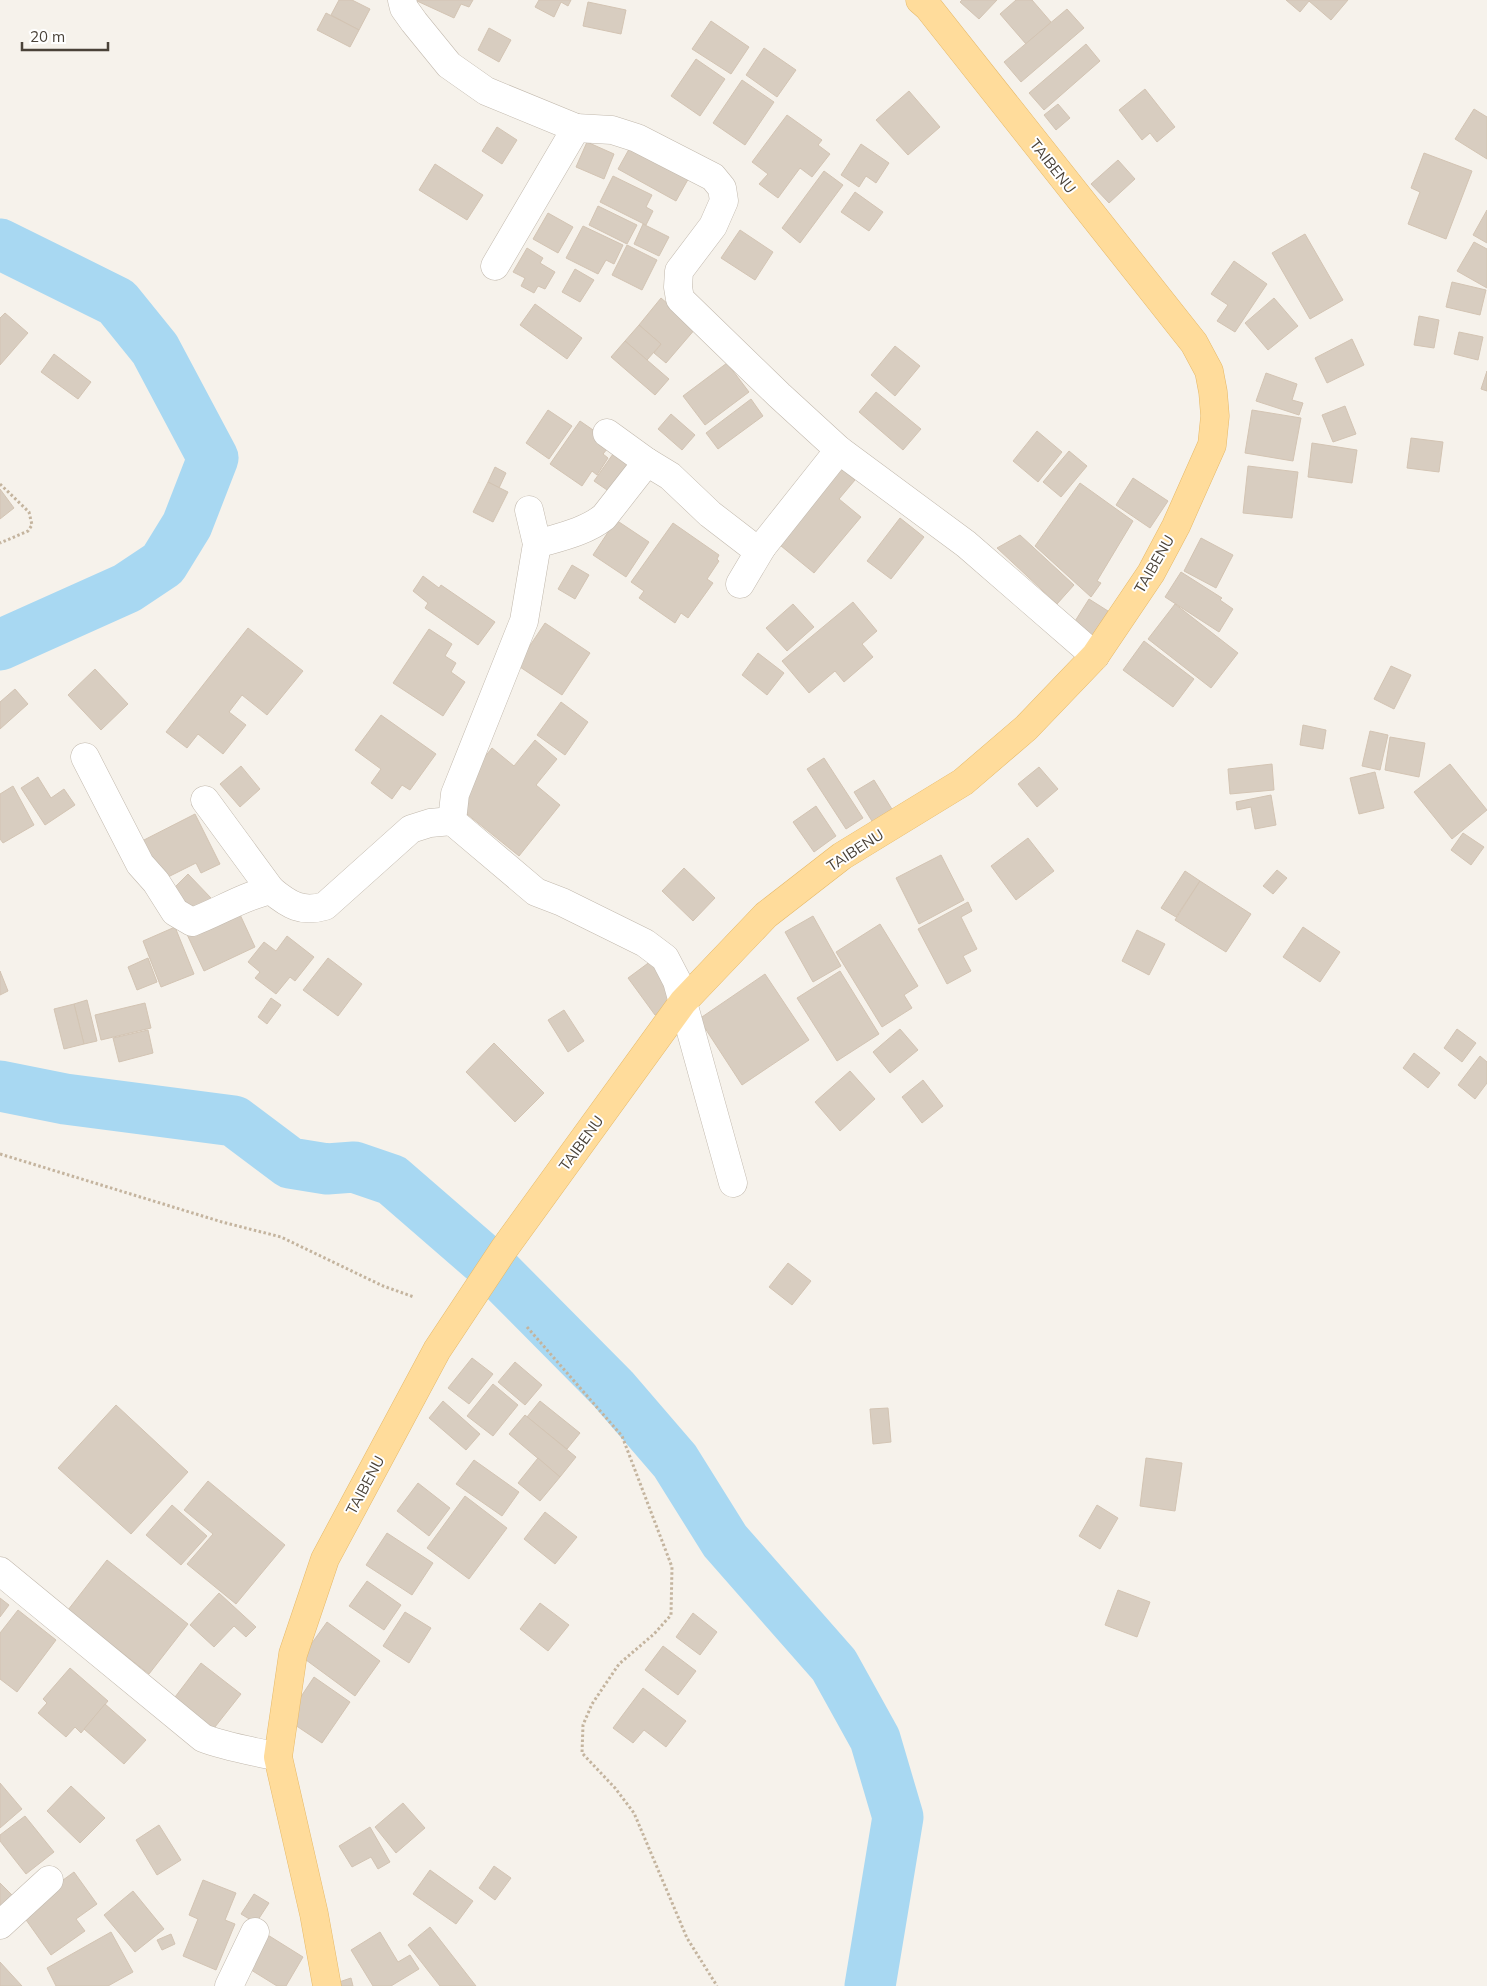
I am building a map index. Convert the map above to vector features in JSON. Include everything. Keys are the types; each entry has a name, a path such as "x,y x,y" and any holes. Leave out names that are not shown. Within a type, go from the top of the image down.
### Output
{"main road":[{"name":"TAIBENU","path":"278,1757 293,1654 324,1559 437,1350 504,1249 683,1002 766,915 842,856 963,782 1026,728 1095,656 1152,573 1176,526 1212,445 1215,416 1209,371 1194,343 980,72 928,7 920,0"},
{"path":"278,1757 314,1914 327,1986"}],"street":[{"path":"402,0 404,8 414,22 449,65 486,91 576,128 612,130 637,138 712,177 722,188 724,201 713,226 679,271 678,287 680,299 779,396 839,450 966,544 1095,656"},
{"path":"495,266 576,128"},
{"path":"607,433 670,476 710,514 759,552"},
{"path":"740,584 759,552 839,450"},
{"path":"537,544 573,533 598,522 647,462"},
{"path":"452,821 454,794 524,622 537,544 529,510"},
{"path":"85,757 140,864 156,882 175,912 192,922 261,892 271,890"},
{"path":"205,800 271,890 287,904 311,910 325,906 411,828 430,823 452,821 536,892 562,902 645,943 665,958 677,981 733,1183"},
{"path":"0,1571 203,1738 219,1744 278,1757"},
{"path":"0,1925 49,1880"},
{"path":"229,1986 255,1932"}],"path":[{"path":"0,484 29,512 32,525 28,530 0,542"},
{"path":"0,1154 222,1222 281,1237 383,1286 414,1297"},
{"path":"527,1328 622,1436 672,1567 671,1615 654,1634 620,1664 592,1704 583,1726 582,1754 615,1788 634,1813 687,1938 717,1986"}],"building":[{"path":"339,0 352,0 370,9 359,30 331,15"},
{"path":"417,0 473,0 469,7 461,4 454,18"},
{"path":"539,0 571,0 568,6 561,2 554,17 535,7"},
{"path":"962,0 997,0 979,19 960,2"},
{"path":"1016,0 1032,0 1051,22 1026,44 1000,14"},
{"path":"1286,0 1348,0 1331,20 1309,1 1300,12"},
{"path":"588,2 626,10 621,34 583,26"},
{"path":"1067,9 1084,28 1021,82 1004,62"},
{"path":"326,13 359,30 350,47 317,30"},
{"path":"711,21 749,47 731,74 692,49"},
{"path":"489,28 511,40 499,62 478,50"},
{"path":"1086,44 1100,61 1044,110 1029,93"},
{"path":"764,48 796,70 777,97 746,75"},
{"path":"696,59 725,79 700,116 671,96"},
{"path":"742,80 774,102 745,145 713,123"},
{"path":"1145,89 1175,127 1157,142 1150,133 1142,140 1119,110"},
{"path":"909,91 940,127 908,155 876,120"},
{"path":"1058,104 1070,118 1056,130 1044,115"},
{"path":"1474,109 1487,117 1487,159 1455,139"},
{"path":"787,115 822,140 818,145 830,154 812,177 800,168 778,198 759,184 768,174 752,162"},
{"path":"497,127 517,140 502,164 482,151"},
{"path":"587,142 614,154 604,179 576,167"},
{"path":"633,142 691,174 676,201 618,169"},
{"path":"861,144 889,163 876,183 866,176 859,187 841,175"},
{"path":"1424,153 1472,171 1446,239 1408,224 1420,192 1411,188"},
{"path":"1118,160 1135,179 1109,203 1091,184"},
{"path":"435,164 483,195 467,220 419,190"},
{"path":"824,171 843,185 800,243 782,228"},
{"path":"613,176 652,195 646,207 653,211 646,225 600,202"},
{"path":"855,192 883,212 869,231 841,212"},
{"path":"598,206 637,225 627,244 589,225"},
{"path":"1487,210 1487,243 1473,235"},
{"path":"548,213 573,227 558,253 533,239"},
{"path":"643,224 669,237 659,256 634,244"},
{"path":"583,226 623,245 614,264 606,260 598,274 566,258"},
{"path":"740,230 773,252 755,280 721,258"},
{"path":"1305,234 1343,300 1310,319 1272,253"},
{"path":"1474,242 1487,249 1487,288 1457,271"},
{"path":"627,245 657,260 642,290 612,275"},
{"path":"527,248 543,258 540,263 555,272 545,289 538,286 534,293 521,286 525,278 513,272"},
{"path":"1234,261 1267,284 1235,332 1217,321 1228,305 1211,294"},
{"path":"575,269 594,280 580,302 562,292"},
{"path":"1452,282 1486,290 1480,315 1446,307"},
{"path":"661,298 696,328 666,363 654,353 661,344 639,325"},
{"path":"1274,298 1298,326 1268,350 1245,323"},
{"path":"535,304 582,338 567,359 520,325"},
{"path":"5,313 28,333 0,365 0,318"},
{"path":"1419,316 1439,320 1434,348 1414,345"},
{"path":"639,325 661,344 647,360 625,341"},
{"path":"1459,332 1483,337 1478,360 1454,354"},
{"path":"1352,339 1364,365 1327,383 1315,358"},
{"path":"625,341 669,379 655,395 611,357"},
{"path":"895,346 920,366 895,396 871,375"},
{"path":"54,354 91,382 78,399 41,372"},
{"path":"727,363 749,392 705,425 683,396"},
{"path":"1487,371 1487,391 1481,389"},
{"path":"1266,373 1297,384 1292,400 1303,403 1299,415 1256,401"},
{"path":"876,392 921,429 903,450 859,412"},
{"path":"751,399 763,416 718,449 706,433"},
{"path":"1345,406 1356,434 1333,442 1322,415"},
{"path":"548,410 572,426 549,459 526,443"},
{"path":"1252,410 1301,418 1293,461 1245,453"},
{"path":"671,414 695,435 682,450 658,429"},
{"path":"580,421 612,443 603,454 608,458 597,475 592,471 582,486 550,464"},
{"path":"1037,431 1062,452 1038,482 1013,461"},
{"path":"1411,438 1443,442 1439,472 1407,468"},
{"path":"1312,443 1357,450 1352,483 1308,477"},
{"path":"1069,451 1087,466 1061,497 1043,482"},
{"path":"613,454 629,466 610,492 594,481"},
{"path":"837,465 855,480 839,499 861,517 814,573 775,541"},
{"path":"1248,466 1298,472 1292,518 1243,513"},
{"path":"495,467 506,473 499,488 488,482"},
{"path":"1133,478 1168,501 1150,528 1116,505"},
{"path":"488,482 508,492 493,522 473,512"},
{"path":"1080,483 1133,521 1097,581 1101,583 1091,597 1035,546"},
{"path":"0,489 14,508 0,519"},
{"path":"900,518 924,537 891,579 867,561"},
{"path":"616,520 649,542 626,577 593,555"},
{"path":"673,523 719,555 717,559 719,561 707,579 713,583 688,618 681,613 675,623 639,598 644,591 631,582"},
{"path":"1020,535 1074,585 1057,604 997,548"},
{"path":"1201,538 1233,555 1216,588 1184,571"},
{"path":"572,565 589,575 575,599 558,589"},
{"path":"1181,572 1222,598 1220,600 1233,609 1219,632 1165,597"},
{"path":"423,576 439,588 441,585 495,622 478,645 425,608 428,603 413,591"},
{"path":"1089,599 1108,611 1091,638 1072,626"},
{"path":"853,602 877,631 862,644 873,657 844,682 835,671 809,693 782,661"},
{"path":"793,604 814,627 787,651 766,628"},
{"path":"1175,604 1238,653 1211,688 1148,639"},
{"path":"545,623 590,653 562,695 517,665"},
{"path":"248,628 303,671 267,715 242,695 229,712 246,725 223,754 198,734 187,748 166,732"},
{"path":"429,629 452,644 445,656 456,663 451,672 465,682 443,716 393,683"},
{"path":"1144,641 1194,679 1173,707 1123,670"},
{"path":"758,653 784,673 767,695 742,675"},
{"path":"1391,666 1411,675 1394,709 1374,699"},
{"path":"95,669 128,704 101,730 68,695"},
{"path":"15,689 28,704 0,729 0,702"},
{"path":"561,702 588,722 565,755 537,735"},
{"path":"381,715 436,754 410,790 402,785 392,799 371,783 381,769 355,750"},
{"path":"1303,725 1326,730 1323,749 1300,745"},
{"path":"1370,731 1388,735 1380,770 1362,766"},
{"path":"1390,737 1425,743 1419,777 1385,770"},
{"path":"535,740 557,759 536,785 560,805 519,856 457,806 462,784 492,748 514,766"},
{"path":"824,758 863,818 846,829 807,769"},
{"path":"1272,764 1274,790 1230,794 1228,769"},
{"path":"1450,764 1487,810 1452,839 1414,792"},
{"path":"241,766 260,789 240,807 220,784"},
{"path":"1039,767 1058,789 1037,807 1018,784"},
{"path":"1375,772 1384,808 1359,814 1350,778"},
{"path":"38,777 51,798 64,789 75,805 45,825 21,788"},
{"path":"874,780 895,814 875,826 854,792"},
{"path":"13,786 34,825 3,843 0,839 0,794"},
{"path":"1271,795 1276,825 1255,829 1251,807 1237,810 1236,802"},
{"path":"816,806 836,836 814,852 793,822"},
{"path":"195,814 220,864 201,873 196,863 160,881 140,842"},
{"path":"1463,833 1484,847 1471,865 1451,850"},
{"path":"1028,838 1054,871 1016,900 991,866"},
{"path":"941,855 964,900 919,924 896,878"},
{"path":"684,868 715,898 693,921 662,891"},
{"path":"1277,870 1287,878 1273,894 1263,886"},
{"path":"1185,871 1200,881 1176,917 1161,908"},
{"path":"188,874 211,898 191,918 168,894"},
{"path":"1200,881 1251,914 1226,952 1175,920"},
{"path":"968,902 972,911 961,917 977,949 963,956 971,971 947,984 918,929"},
{"path":"236,906 255,947 204,971 185,930"},
{"path":"813,916 841,966 813,982 785,932"},
{"path":"880,924 918,986 904,995 912,1008 882,1027 836,952"},
{"path":"175,927 194,974 161,987 143,941"},
{"path":"1303,927 1340,952 1320,982 1283,957"},
{"path":"1137,930 1165,944 1149,975 1122,961"},
{"path":"287,936 314,957 295,981 290,977 276,994 255,978 260,972 248,962 264,942 276,951"},
{"path":"148,958 157,982 137,990 128,967"},
{"path":"328,958 362,984 338,1016 303,990"},
{"path":"651,961 678,998 655,1015 628,978"},
{"path":"0,971 8,991 0,995"},
{"path":"840,971 879,1034 837,1061 797,998"},
{"path":"765,974 809,1040 742,1085 699,1019"},
{"path":"271,998 281,1005 267,1024 258,1017"},
{"path":"87,1000 97,1041 84,1044 74,1004"},
{"path":"145,1003 151,1028 101,1040 95,1015"},
{"path":"74,1004 84,1044 64,1049 54,1009"},
{"path":"564,1010 584,1041 568,1052 548,1020"},
{"path":"900,1029 918,1050 890,1073 873,1052"},
{"path":"1457,1029 1476,1043 1462,1062 1444,1048"},
{"path":"148,1030 153,1053 119,1062 113,1038"},
{"path":"494,1043 544,1093 515,1122 466,1072"},
{"path":"1414,1053 1440,1073 1428,1088 1403,1068"},
{"path":"1480,1056 1487,1062 1487,1083 1475,1099 1458,1085"},
{"path":"850,1071 875,1099 840,1131 815,1102"},
{"path":"923,1080 943,1106 922,1123 902,1097"},
{"path":"788,1263 811,1281 792,1305 769,1287"},
{"path":"472,1358 493,1374 469,1404 448,1388"},
{"path":"515,1362 542,1385 525,1405 498,1382"},
{"path":"493,1384 518,1405 493,1436 467,1416"},
{"path":"443,1401 480,1434 466,1450 429,1418"},
{"path":"540,1401 580,1433 567,1449 527,1417"},
{"path":"116,1405 188,1472 131,1534 58,1468"},
{"path":"888,1408 891,1442 873,1444 870,1409"},
{"path":"525,1415 576,1457 560,1477 509,1434"},
{"path":"538,1458 560,1477 540,1501 518,1483"},
{"path":"1146,1458 1182,1463 1175,1511 1140,1506"},
{"path":"474,1460 519,1492 502,1516 456,1484"},
{"path":"208,1481 285,1545 236,1604 187,1564 213,1534 184,1510"},
{"path":"418,1483 450,1508 429,1536 397,1511"},
{"path":"465,1496 507,1528 469,1579 427,1548"},
{"path":"172,1505 207,1536 181,1565 146,1535"},
{"path":"1097,1505 1118,1518 1100,1549 1079,1536"},
{"path":"545,1512 577,1537 555,1564 524,1539"},
{"path":"387,1533 433,1563 412,1595 366,1565"},
{"path":"107,1560 188,1624 149,1674 68,1610"},
{"path":"367,1581 401,1605 384,1630 349,1606"},
{"path":"1118,1590 1150,1602 1137,1637 1105,1625"},
{"path":"219,1593 256,1627 246,1637 234,1626 214,1647 190,1625"},
{"path":"0,1598 9,1605 0,1617"},
{"path":"540,1603 569,1625 548,1651 520,1629"},
{"path":"18,1610 56,1640 17,1692 0,1679 0,1633"},
{"path":"405,1612 431,1628 409,1663 383,1646"},
{"path":"693,1613 717,1632 700,1655 676,1637"},
{"path":"327,1622 380,1661 355,1696 302,1657"},
{"path":"663,1646 696,1671 678,1695 645,1670"},
{"path":"201,1663 241,1694 211,1732 172,1701"},
{"path":"70,1668 108,1701 81,1733 75,1727 66,1737 38,1713 47,1703 43,1699"},
{"path":"314,1677 350,1702 322,1743 286,1719"},
{"path":"643,1688 686,1721 666,1747 644,1730 633,1743 613,1728"},
{"path":"105,1704 146,1740 124,1764 84,1729"},
{"path":"0,1783 22,1809 0,1828"},
{"path":"71,1786 105,1818 80,1843 47,1811"},
{"path":"403,1803 425,1828 396,1853 375,1827"},
{"path":"25,1816 54,1852 26,1874 0,1841 0,1835"},
{"path":"159,1825 181,1860 157,1875 136,1840"},
{"path":"370,1827 390,1862 378,1869 371,1857 352,1867 339,1846"},
{"path":"494,1866 511,1878 495,1900 479,1888"},
{"path":"430,1870 473,1901 456,1924 413,1894"},
{"path":"74,1872 97,1904 76,1919 85,1931 51,1955 24,1917 22,1910"},
{"path":"203,1880 236,1893 225,1920 235,1924 216,1970 183,1956 198,1919 189,1915"},
{"path":"0,1883 17,1900 0,1917"},
{"path":"133,1891 164,1929 135,1952 104,1915"},
{"path":"254,1894 269,1903 256,1923 241,1914"},
{"path":"430,1927 476,1986 440,1986 408,1945"},
{"path":"111,1932 133,1972 108,1986 56,1986 47,1968"},
{"path":"263,1932 303,1957 286,1986 277,1986 243,1965"},
{"path":"380,1932 398,1962 410,1955 419,1969 391,1986 373,1986 351,1950"},
{"path":"171,1934 175,1944 162,1950 157,1940"},
{"path":"0,1962 22,1986 0,1986"},
{"path":"351,1978 353,1986 340,1986 339,1982"}],"waterway":[{"path":"0,244 117,302 155,349 213,458 187,525 163,564 127,588 0,645"},
{"path":"0,1086 65,1099 234,1121 290,1163 327,1169 354,1167 392,1180 490,1265 613,1389 675,1461 725,1541 834,1665 875,1739 898,1817 870,1986"}]}
